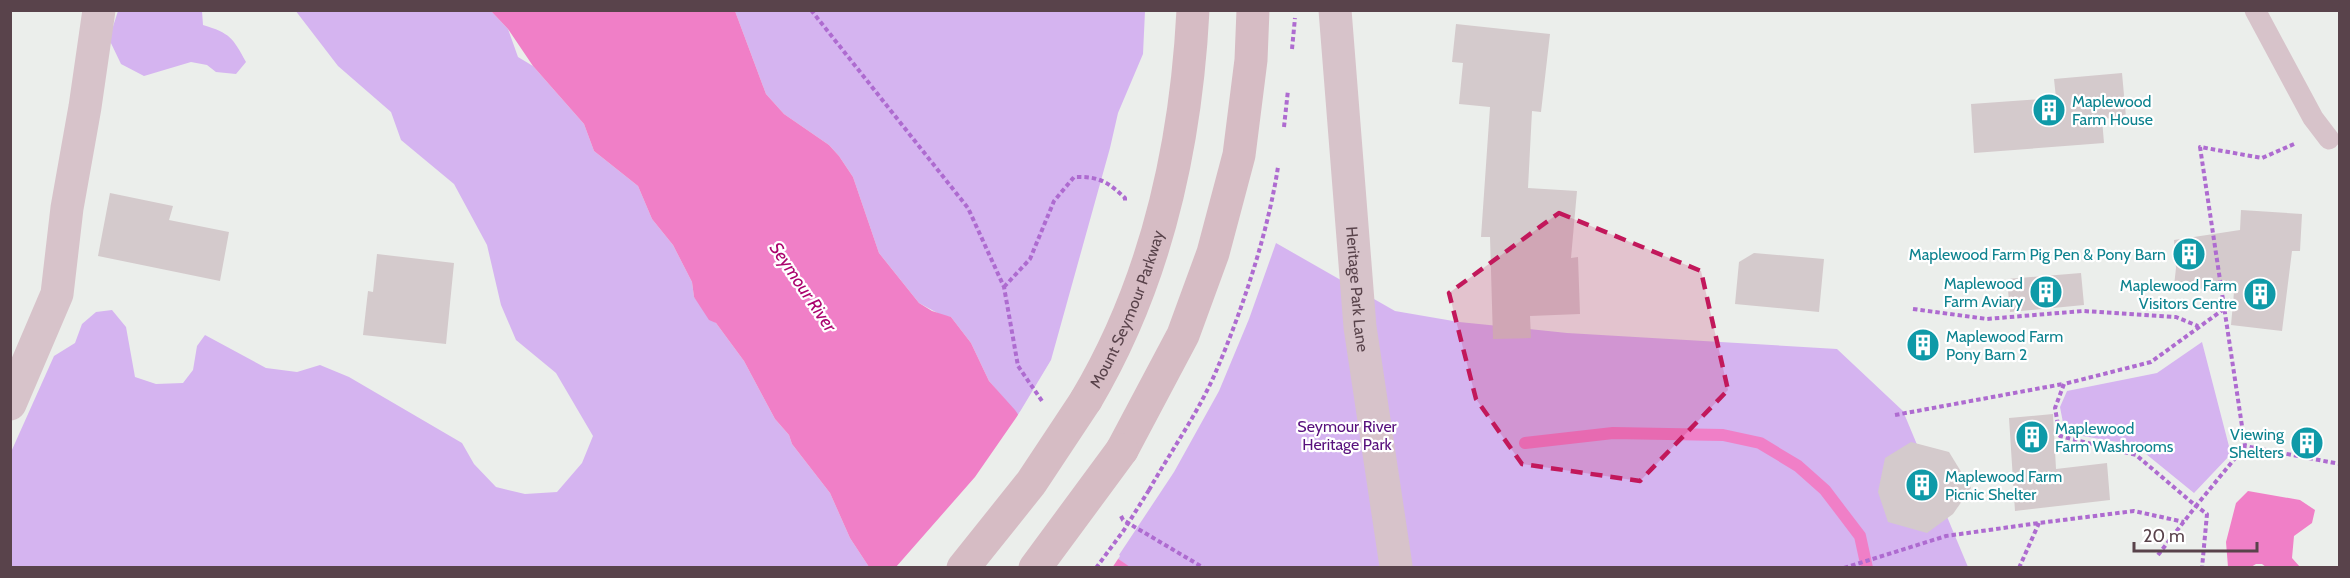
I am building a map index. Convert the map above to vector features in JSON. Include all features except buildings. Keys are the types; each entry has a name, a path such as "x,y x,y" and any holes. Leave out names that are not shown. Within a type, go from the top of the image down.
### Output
{"main road":[{"name":"Mount Seymour Parkway","path":"963,567 1030,483 1086,400 1130,315 1156,238 1177,152 1190,57 1193,10"},
{"path":"1035,567 1122,450 1183,335 1213,253 1239,155 1251,60 1253,10"}],"street":[{"path":"10,404 57,294 67,208 85,108 99,10"},
{"name":"Heritage Park Lane","path":"1335,10 1360,327 1396,567"}],"lane":[{"path":"2255,10 2313,118 2329,139"}],"path":[{"path":"812,10 968,208 1004,287 1018,366 1042,402"},
{"path":"2158,555 2245,446 2200,147 2262,158 2298,142"},
{"path":"1004,287 1030,259 1054,201 1074,177 1107,181 1125,198 1125,210"},
{"path":"1913,309 1987,319 2083,311 2176,317 2199,326"},
{"path":"1894,415 2064,384 2151,362 2224,309"},
{"path":"2064,384 2055,408 2060,436 2136,454 2207,514 2202,567"},
{"path":"2245,446 2340,464"},
{"path":"1096,567 1124,530 1149,490"},
{"path":"1117,511 1123,520 1204,567"},
{"path":"1844,567 1946,536 2134,511 2184,522"},
{"path":"2019,567 2038,524"}],"highlighted area":[{"path":"1559,213 1701,271 1728,390 1640,481 1522,464 1476,399 1449,293"}],"green space":[{"path":"295,10 491,11 508,29 518,57 533,66 584,124 594,151 638,186 652,219 673,245 692,282 694,297 744,361 775,419 830,493 850,538 869,567 11,568 11,452 54,356 75,343 82,324 96,312 112,310 126,327 135,377 156,384 183,383 193,370 197,346 205,335 266,368 297,372 320,365 349,377 462,443 474,464 496,487 525,494 557,492 582,463 593,436 556,373 516,340 501,305 487,245 454,184 401,140 391,112 338,66"},
{"path":"118,11 202,11 203,25 230,38 246,62 236,74 216,72 207,65 191,62 144,76 121,64 109,39"},
{"path":"735,11 1145,11 1143,54 1118,113 1051,360 1018,415 989,381 971,343 951,317 943,316 919,303 879,253 853,177 839,156 829,145 784,114 766,94"},
{"name":"Seymour River Heritage Park","path":"1276,243 1395,311 1459,322 1567,333 1837,349 1903,411 1968,567 1130,568 1117,558 1174,472 1219,391 1249,319"},
{"path":"2202,342 2231,454 2194,493 2135,445 2065,433 2060,407 2067,391 2157,373"}],"water":[{"name":"Seymour River","path":"491,11 735,11 766,94 784,114 829,145 839,156 853,177 879,253 919,303 932,311 951,317 971,343 989,381 1015,410 1117,558 1130,567 869,567 850,538 830,493 775,419 744,361 716,323 709,320 694,297 692,282 673,245 652,219 638,186 594,151 584,124 533,66 508,29"},
{"path":"2248,491 2300,500 2315,510 2312,523 2294,536 2292,558 2300,567 2266,567 2256,564 2251,567 2228,567 2226,542 2236,503"}],"pier":[{"path":"1020,412 1120,556 1112,568 896,567 975,477"}],"waterway":[{"path":"1525,443 1613,433 1723,435 1760,443 1798,466 1825,490 1860,536 1867,568"}],"place":[{"name":"Maplewood Farm House","path":"2049,110"},
{"name":"Maplewood Farm Pig Pen & Pony Barn","path":"2189,254"},
{"name":"Maplewood Farm Aviary","path":"2046,292"},
{"name":"Maplewood Farm Visitors Centre","path":"2260,294"},
{"name":"Maplewood Farm Pony Barn 2","path":"1923,345"},
{"name":"Maplewood Farm Washrooms","path":"2032,437"},
{"name":"Viewing Shelters","path":"2307,443"},
{"name":"Maplewood Farm Picnic Shelter","path":"1922,485"}]}
